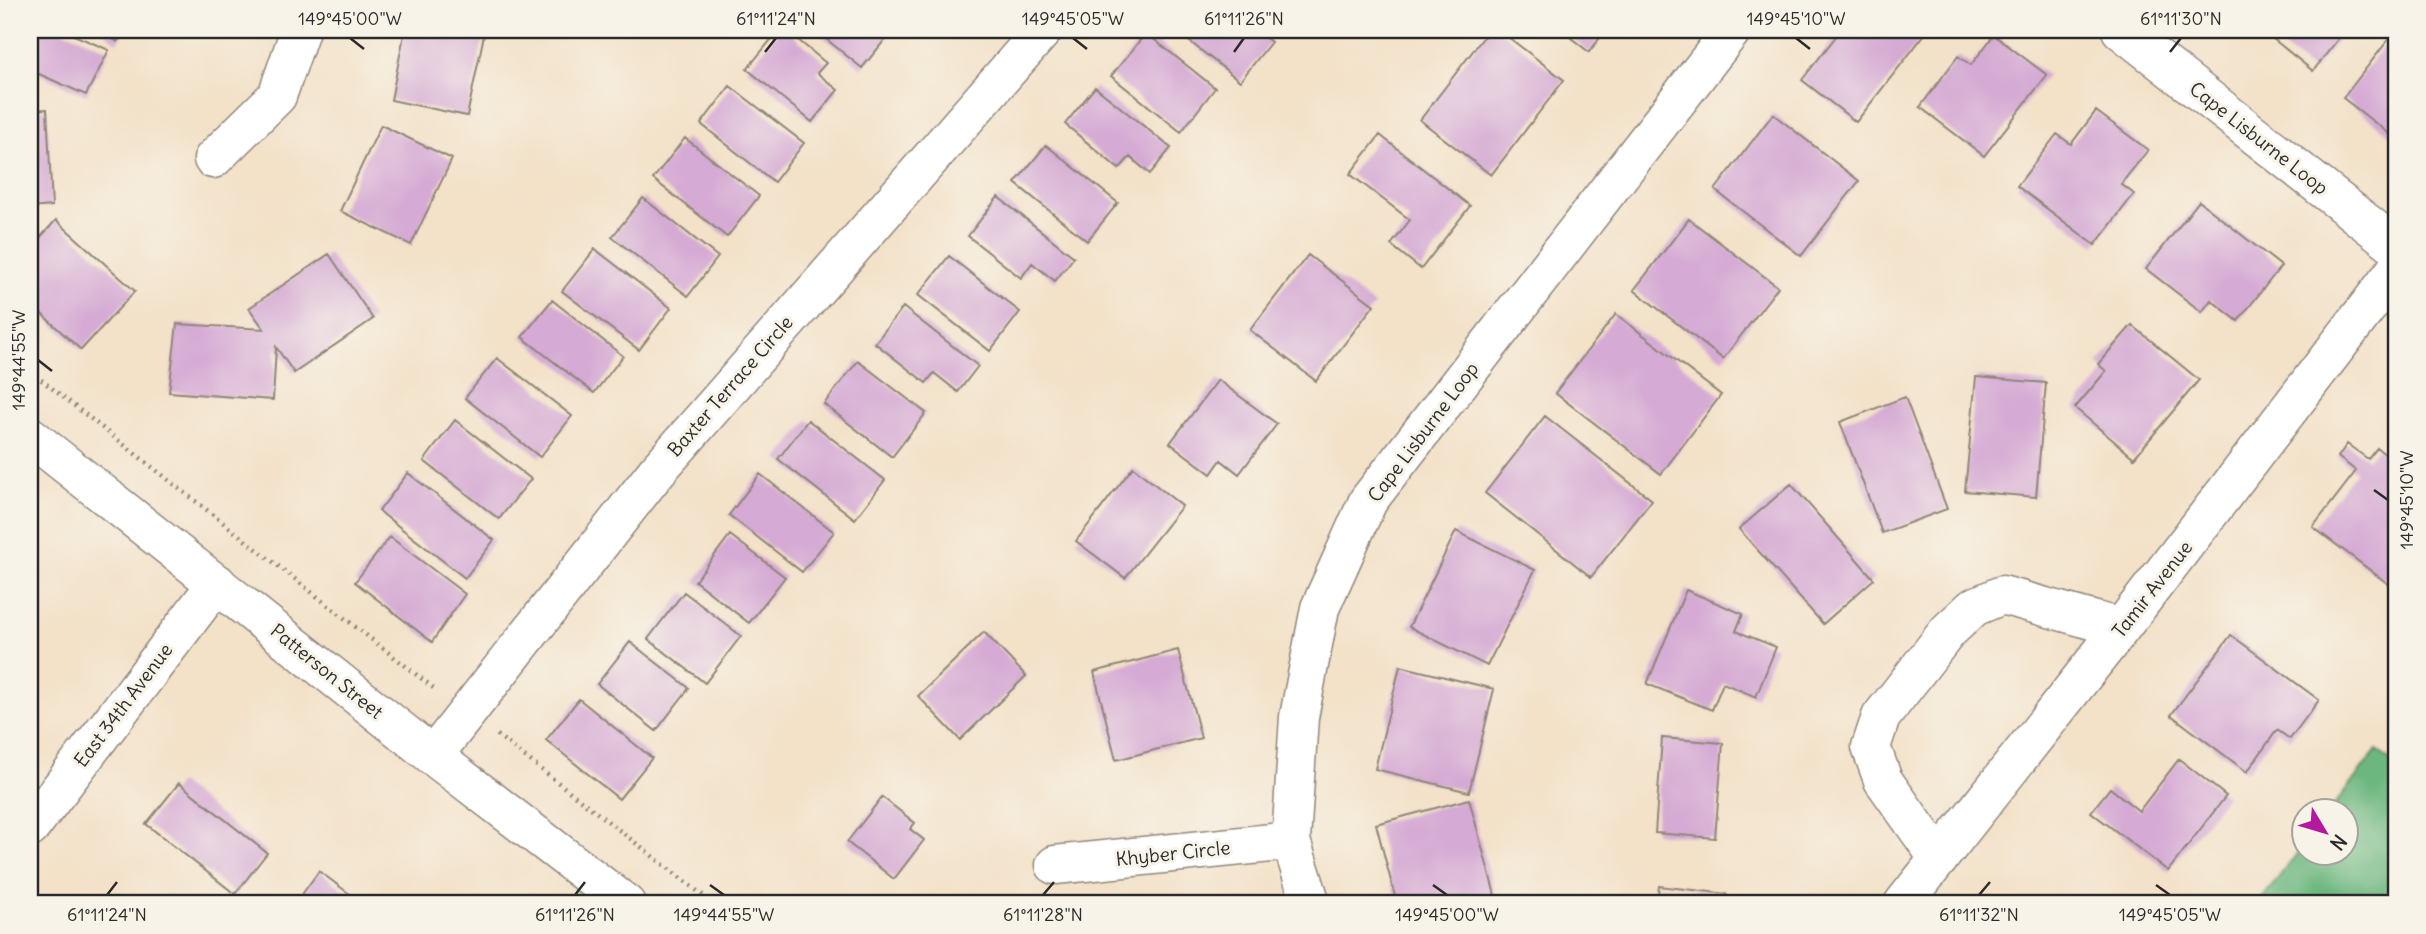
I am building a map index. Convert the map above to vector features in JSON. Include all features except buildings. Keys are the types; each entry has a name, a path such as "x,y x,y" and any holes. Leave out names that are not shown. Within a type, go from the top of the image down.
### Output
{"street":[{"path":"213,159 277,96 300,30"},
{"name":"Baxter Terrace Circle","path":"433,756 657,471 1043,30"},
{"name":"Cape Lisburne Loop","path":"1311,904 1291,841 1299,717 1320,608 1368,501 1732,30"},
{"name":"Cape Lisburne Loop","path":"2122,30 2396,246"},
{"name":"Tamir Avenue","path":"1903,904 2121,628 2396,270"},
{"name":"Patterson Street","path":"30,436 433,756 626,904"},
{"name":"East 34th Avenue","path":"30,828 217,583"},
{"path":"1939,859 1883,780 1871,747 1881,717 1948,631 1974,607 2003,595 2121,628"},
{"name":"Khyber Circle","path":"1055,865 1291,841"}],"path":[{"path":"30,370 714,904"}],"green space":[{"path":"2377,750 2396,766 2396,904 2258,904 2290,863 2290,867 2360,867 2360,797 2341,797"}]}
